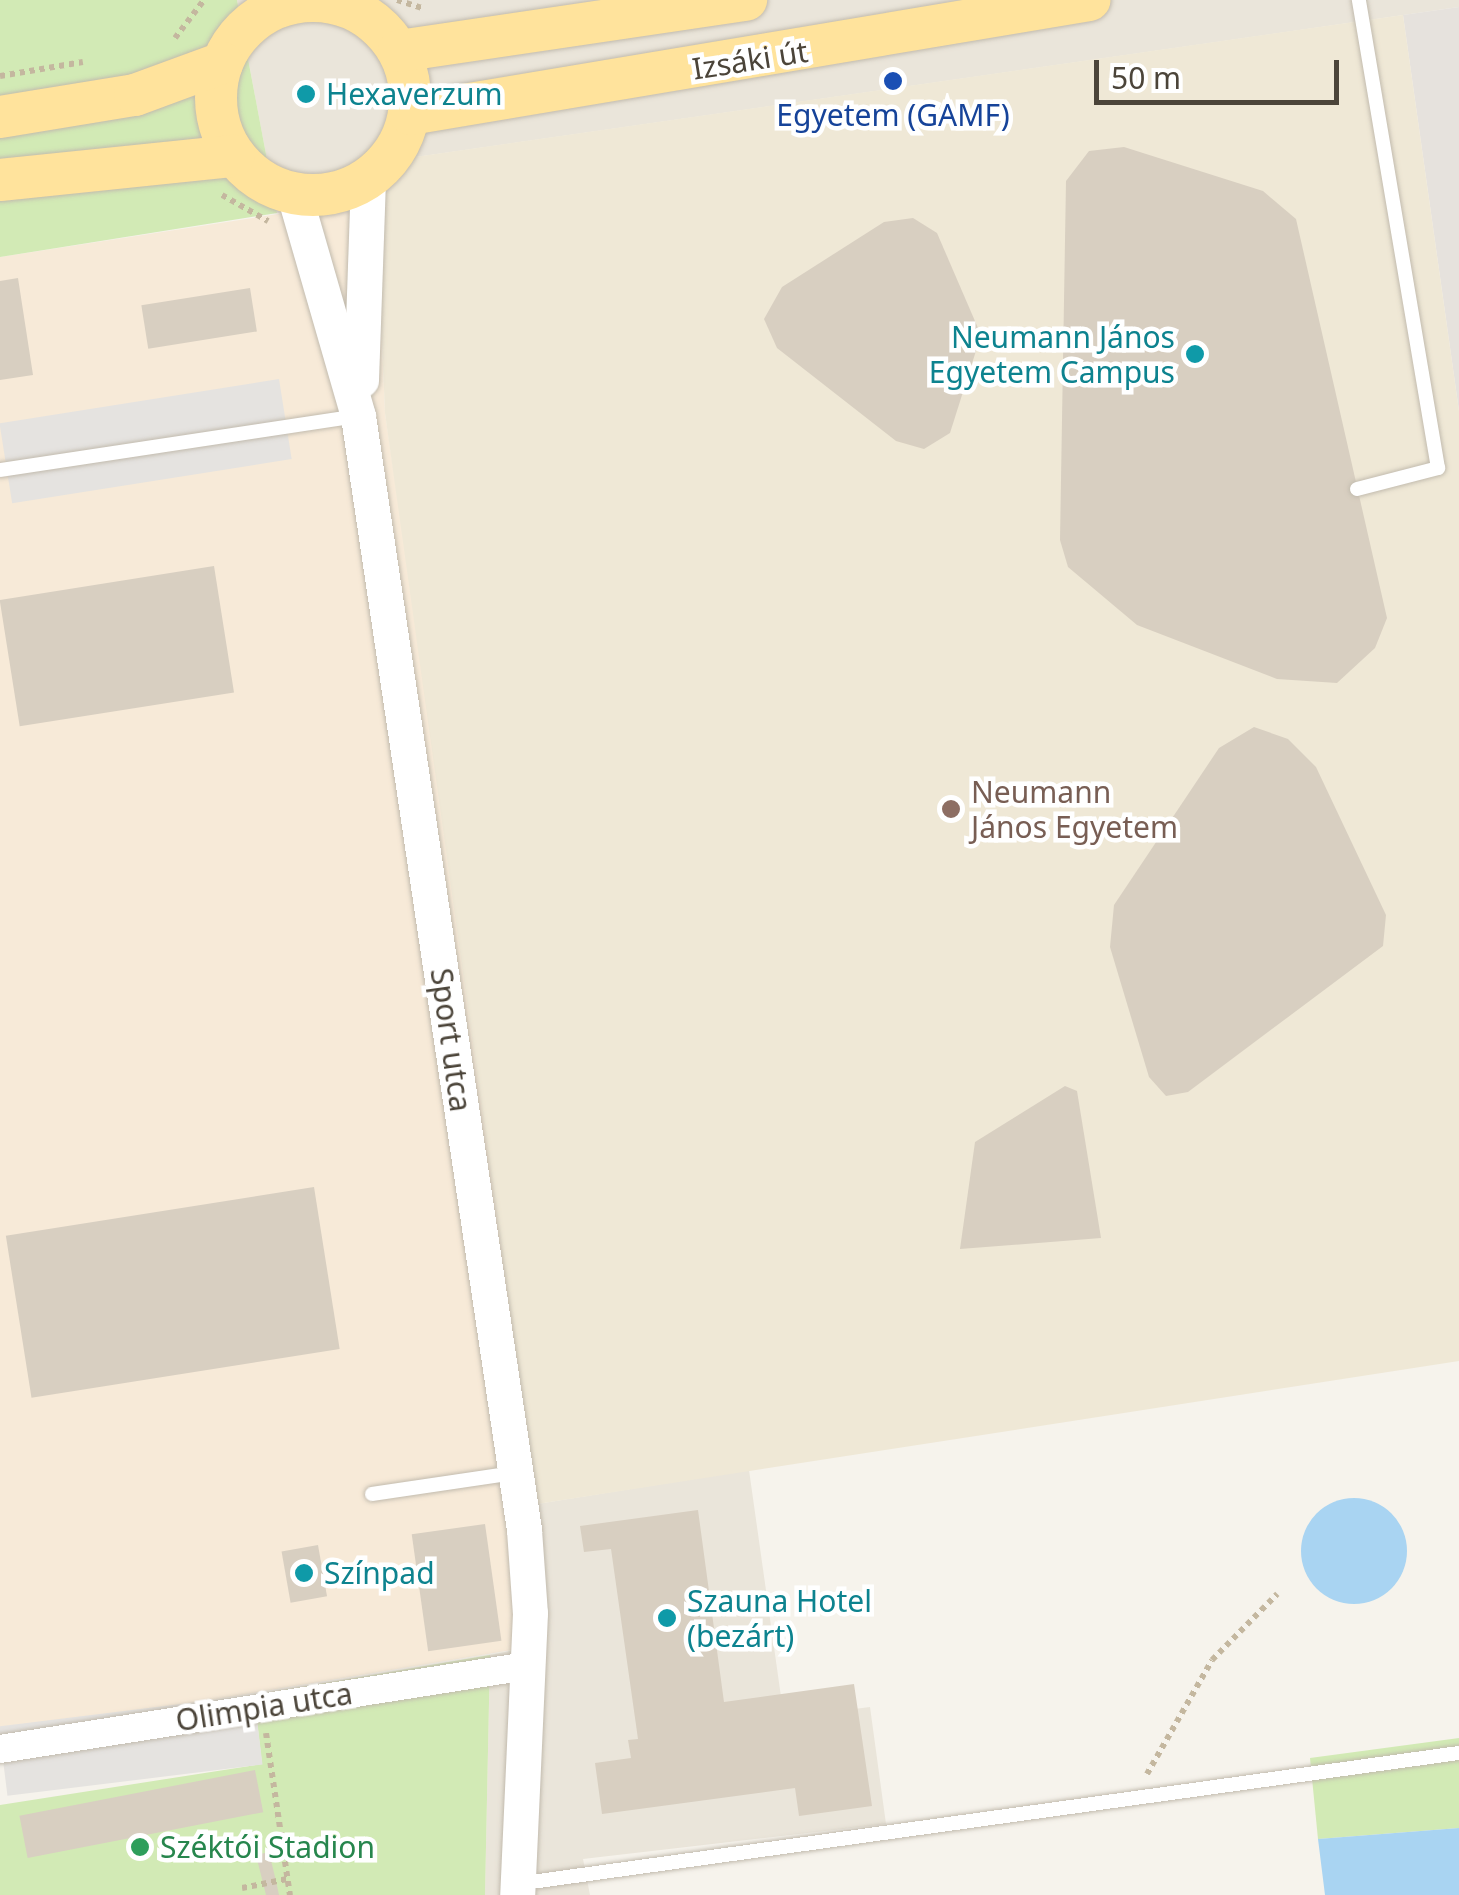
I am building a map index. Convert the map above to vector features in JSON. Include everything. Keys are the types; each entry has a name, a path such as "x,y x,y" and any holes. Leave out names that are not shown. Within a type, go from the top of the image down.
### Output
{"main road":[{"name":"Izsáki út","path":"398,51 746,0"},
{"name":"Izsáki út","path":"410,114 988,11 1089,0"},
{"path":"0,180 222,173 294,194 332,193 368,179 396,151 410,114 398,51 365,15 306,1 250,23 222,63 218,120 222,173"},
{"path":"0,117 135,95 222,63"}],"street":[{"path":"358,416 368,179"},
{"path":"294,194 358,416"},
{"name":"Sport utca","path":"358,416 516,1473 527,1666 517,1890"},
{"name":"Olimpia utca","path":"0,1749 527,1666"}],"lane":[{"path":"1358,0 1438,468 1358,489"},
{"path":"0,470 358,416"},
{"path":"372,1494 516,1473"},
{"path":"517,1890 1459,1753"}],"path":[{"path":"156,48 195,21 204,0"},
{"path":"0,76 102,60"},
{"path":"222,173 278,236"},
{"path":"1137,1798 1212,1660 1277,1594"},
{"path":"263,1706 290,1895"},
{"path":"242,1888 287,1878"}],"shaded area":[{"path":"237,0 1459,0 1459,7 395,160 376,199 277,213"},
{"path":"1459,7 1459,411 1403,15"},
{"name":"Neumann János Egyetem","path":"1403,15 1459,411 1459,1361 537,1504 385,413 376,199 394,160"},
{"path":"376,199 385,413 502,1205 547,1644 0,1735 0,257"},
{"path":"279,379 292,459 12,503 0,423"},
{"path":"749,1470 784,1718 870,1707 886,1824 583,1859 590,1895 485,1895 490,1655 546,1644 537,1504"},
{"path":"254,1695 263,1764 7,1796 0,1726"}],"green space":[{"path":"0,0 237,0 277,213 0,257"},
{"path":"490,1655 485,1895 0,1895 0,1805 262,1764 254,1695"},
{"path":"1459,1738 1459,1828 1318,1839 1310,1758"}],"water":[{"path":"1354,1498 1374,1502 1391,1514 1403,1531 1407,1551 1403,1571 1391,1588 1374,1600 1354,1604 1334,1600 1317,1588 1305,1571 1301,1551 1305,1531 1317,1514 1334,1502"},
{"path":"1459,1828 1459,1895 1325,1895 1318,1839"}],"building":[{"name":"Neumann János Egyetem Campus","path":"1124,147 1263,191 1296,219 1387,618 1375,648 1337,683 1277,679 1137,625 1068,567 1060,540 1066,181 1089,151"},
{"path":"913,218 937,233 981,335 950,433 924,449 896,441 777,348 764,319 782,287 884,222"},
{"path":"18,278 33,375 0,380 0,281"},
{"path":"250,288 257,331 148,349 141,305"},
{"path":"214,566 234,692 20,726 0,600"},
{"path":"1254,727 1288,739 1316,767 1386,915 1383,946 1188,1092 1166,1096 1149,1077 1110,947 1114,905 1219,748"},
{"path":"1065,1086 1077,1091 1101,1238 960,1249 975,1142"},
{"path":"314,1187 340,1349 31,1398 6,1236"},
{"name":"Szauna Hotel (bezárt)","path":"698,1510 724,1702 854,1684 872,1806 799,1816 795,1788 602,1814 595,1763 631,1758 628,1740 638,1739 611,1549 584,1552 580,1526"},
{"path":"485,1524 501,1641 428,1651 412,1534"},
{"name":"Színpad","path":"318,1545 327,1596 291,1603 282,1551"},
{"path":"255,1770 263,1812 28,1858 19,1816"},
{"path":"269,1852 279,1895 266,1895 256,1855"}],"place":[{"name":"Egyetem (GAMF)","path":"893,81"},
{"name":"Hexaverzum","path":"306,94"},
{"name":"Neumann János Egyetem Campus","path":"1195,354"},
{"name":"Neumann János Egyetem","path":"951,809"},
{"name":"Színpad","path":"304,1573"},
{"name":"Szauna Hotel (bezárt)","path":"667,1618"},
{"name":"Széktói Stadion","path":"140,1847"}]}
